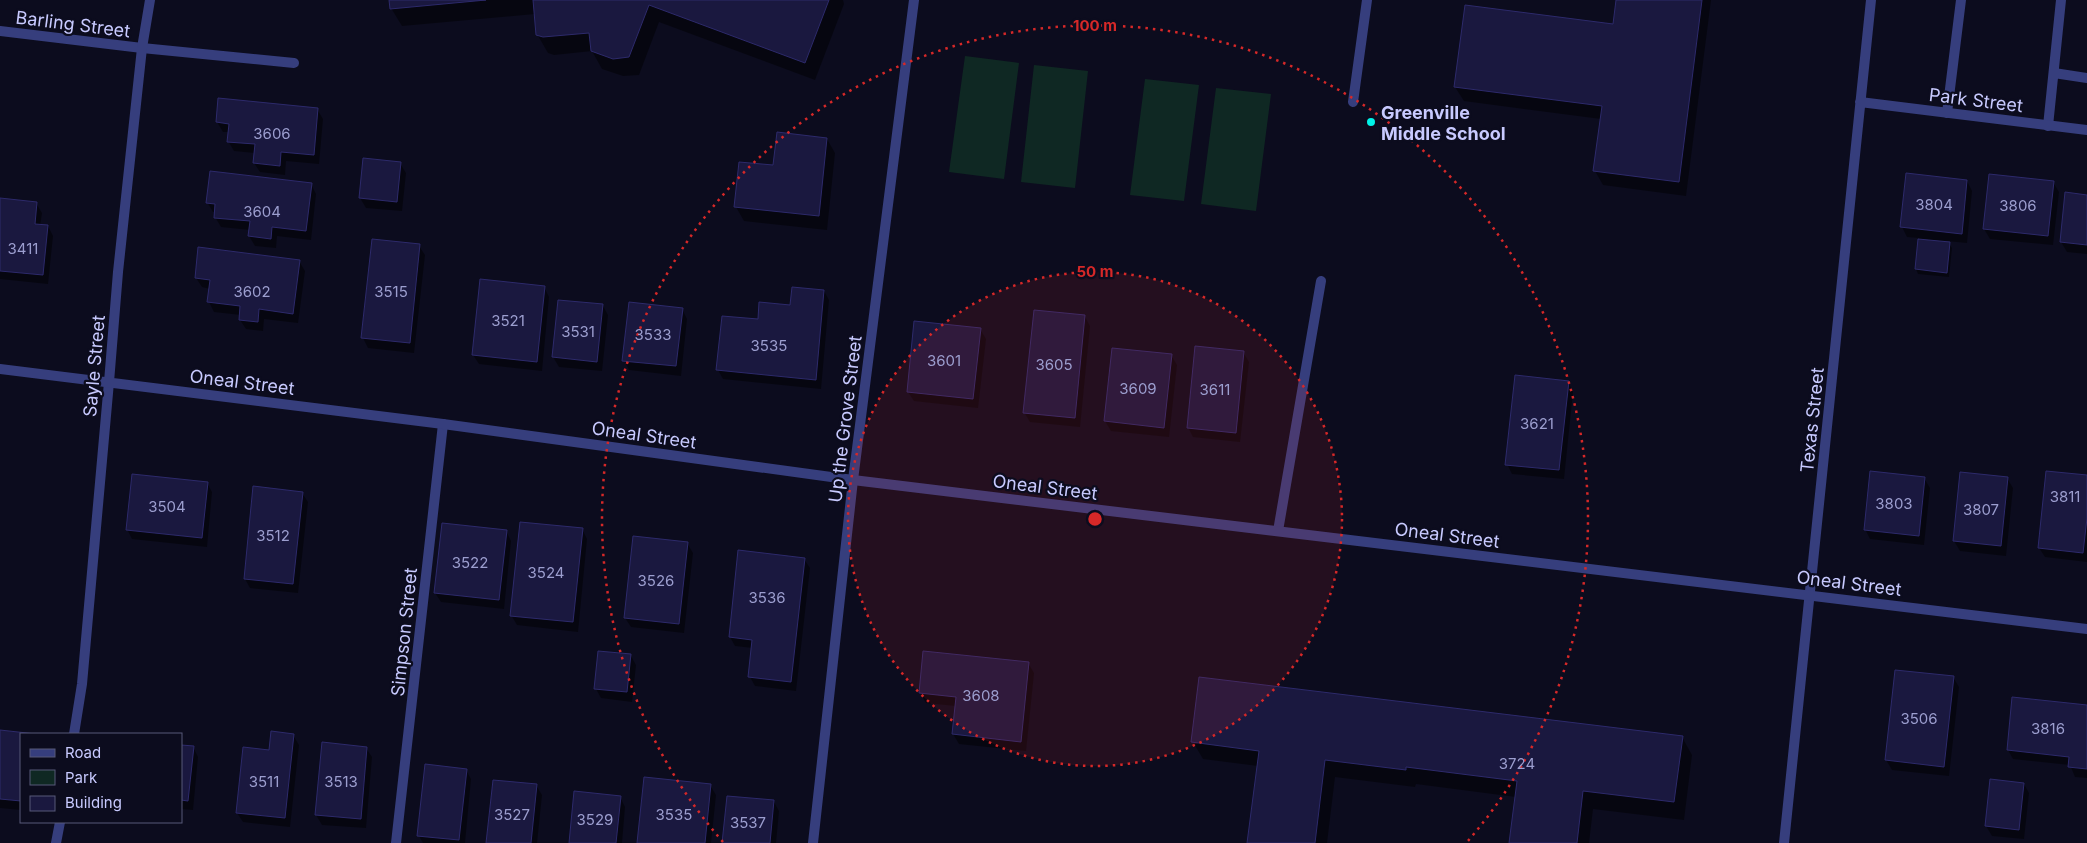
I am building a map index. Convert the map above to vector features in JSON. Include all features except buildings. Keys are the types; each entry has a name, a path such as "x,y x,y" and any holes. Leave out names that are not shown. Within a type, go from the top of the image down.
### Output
{"street":[{"name":"Sayle Street","path":"74,733 82,684 118,272 142,48 150,0"},
{"name":"Up the Grove Street","path":"813,843 853,480 914,0"},
{"path":"1353,102 1367,0"},
{"name":"Texas Street","path":"1784,843 1871,0"},
{"path":"1947,113 1961,0"},
{"path":"2048,126 2061,0"},
{"name":"Barling Street","path":"0,32 294,63"},
{"path":"2054,73 2087,78"},
{"name":"Park Street","path":"1860,102 2087,130"},
{"path":"1278,531 1321,281"},
{"name":"Oneal Street","path":"0,369 443,424 853,480 1810,594 2087,629"},
{"name":"Simpson Street","path":"396,843 443,424"},
{"path":"56,843 60,823"}],"green space":[{"path":"965,56 1019,63 1004,179 949,172"},
{"path":"1034,65 1088,71 1075,188 1021,182"},
{"path":"1145,79 1199,85 1184,201 1130,195"},
{"path":"1216,88 1271,94 1256,211 1201,204"}],"place":[{"name":"Greenville Middle School","path":"1371,122"}]}
